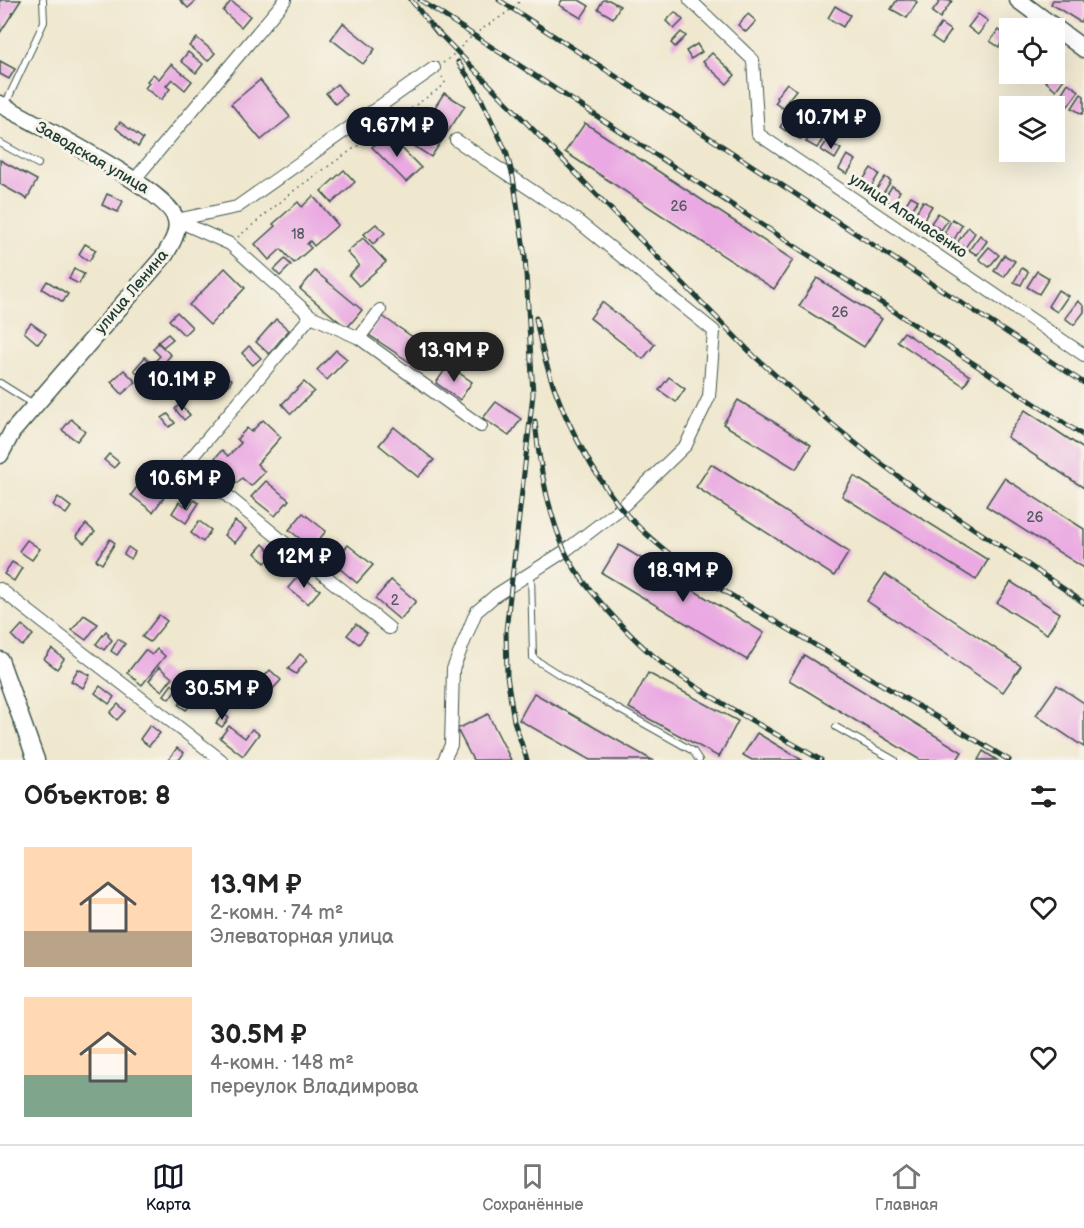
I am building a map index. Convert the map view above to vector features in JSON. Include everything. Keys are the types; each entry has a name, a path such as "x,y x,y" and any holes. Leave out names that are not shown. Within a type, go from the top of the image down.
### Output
{"main road":[{"path":"1018,0 1084,49"},
{"name":"Заводская улица","path":"2,105 135,179 170,206 176,220"},
{"name":"улица Ленина","path":"0,455 12,432 165,255 175,238 176,220"},
{"path":"1,666 36,760"}],"street":[{"path":"135,179 285,0"},
{"name":"улица Апанасенко","path":"690,0 753,60 758,134 1084,355"},
{"path":"176,220 237,207 434,68"},
{"path":"444,760 451,745 453,669 476,612 496,595 565,551 621,508 686,445 709,397 714,331 575,219 456,140"},
{"path":"176,220 230,244 311,316 359,338 481,426"},
{"path":"359,338 380,310"},
{"path":"311,316 187,463 389,628"},
{"path":"0,589 220,760"}],"lane":[{"path":"2,105 44,22 43,0"},
{"path":"0,143 38,164"},
{"path":"0,383 35,405"},
{"path":"531,572 533,658 577,686 693,751 699,760"},
{"path":"836,727 894,760"}],"path":[{"path":"230,244 296,189 443,86 444,79 434,68 454,56 472,36 513,9 521,0"}],"building":[{"path":"0,0 21,0 0,33"},
{"path":"180,0 197,0 188,8"},
{"path":"562,0 579,0 589,6 581,18 559,5"},
{"path":"603,0 609,0 620,6 613,18 598,9"},
{"path":"897,0 917,2 907,18 891,9"},
{"path":"941,0 952,1 940,18 932,12"},
{"path":"1053,0 1081,0 1084,2 1084,16 1080,22 1051,4"},
{"path":"231,1 250,16 241,27 223,11"},
{"path":"835,6 850,15 843,27 828,18"},
{"path":"675,12 683,20 674,29 666,21"},
{"path":"748,14 756,21 746,32 738,25"},
{"path":"978,14 988,21 978,35 968,27"},
{"path":"343,23 375,49 363,64 331,39"},
{"path":"941,24 951,31 942,44 932,37"},
{"path":"998,30 999,31 999,47 990,41"},
{"path":"681,32 686,36 675,47 671,43"},
{"path":"197,38 215,53 208,61 189,46"},
{"path":"697,44 702,52 691,59 686,51"},
{"path":"188,52 203,64 196,73 181,61"},
{"path":"712,53 735,75 727,84 703,62"},
{"path":"0,61 15,69 9,79 0,74"},
{"path":"171,64 192,81 185,90 172,79 166,86 170,89 161,100 145,88 153,74 159,79"},
{"path":"260,80 290,117 261,140 231,104"},
{"path":"787,83 796,90 782,108 775,103 778,99 776,97"},
{"path":"1068,83 1079,91 1068,106 1065,104 1065,96 1060,96"},
{"path":"337,84 346,95 335,104 326,93"},
{"path":"1049,84 1060,84 1056,90"},
{"path":"444,93 465,106 431,157 411,144"},
{"path":"1081,94 1084,96 1082,114 1072,108"},
{"path":"791,111 797,115 786,131 780,127"},
{"path":"805,121 812,126 801,140 794,135"},
{"path":"120,122 143,139 138,147 116,128"},
{"path":"585,123 793,260 774,289 565,152"},
{"path":"816,127 826,134 817,148 806,142"},
{"path":"387,133 421,168 406,182 372,147"},
{"path":"827,141 841,149 835,159 821,150"},
{"path":"847,155 856,160 847,174 839,169"},
{"path":"0,160 37,180 27,199 0,184"},
{"path":"871,168 879,174 869,190 860,184"},
{"path":"344,170 355,182 332,203 321,191"},
{"path":"885,177 891,181 882,195 875,191"},
{"path":"892,186 900,191 893,204 884,199"},
{"path":"107,194 123,201 118,212 102,205"},
{"path":"313,196 338,225 314,246 310,241 307,244 311,248 294,263 281,249 269,260 255,244 298,202 302,207"},
{"path":"911,196 918,200 909,215 902,210"},
{"path":"923,201 932,206 923,221 914,216"},
{"path":"938,213 948,220 941,230 931,223"},
{"path":"952,219 962,225 954,240 944,234"},
{"path":"376,224 385,233 373,244 364,234"},
{"path":"968,227 975,233 965,248 957,243"},
{"path":"980,235 987,241 977,255 969,250"},
{"path":"363,238 386,262 359,286 349,275 359,265 347,252"},
{"path":"85,244 96,250 89,261 79,254"},
{"path":"989,247 999,255 989,267 979,259"},
{"path":"1004,255 1015,261 1004,277 994,271"},
{"path":"285,259 291,265 280,276 274,270"},
{"path":"225,268 245,288 210,325 189,305"},
{"path":"1022,268 1028,272 1021,285 1014,282"},
{"path":"74,269 84,274 79,284 69,279"},
{"path":"315,271 362,310 347,328 300,289"},
{"path":"1037,271 1049,278 1039,294 1027,287"},
{"path":"817,278 882,319 864,347 799,306"},
{"path":"47,281 68,294 63,302 42,289"},
{"path":"1058,290 1068,296 1057,312 1048,306"},
{"path":"1078,301 1084,306 1084,312 1074,325 1065,318"},
{"path":"602,302 655,344 643,359 590,318"},
{"path":"177,312 192,327 184,335 169,320"},
{"path":"382,316 433,351 420,369 369,335"},
{"path":"276,319 289,330 269,354 256,342"},
{"path":"31,323 46,334 38,344 24,332"},
{"path":"904,332 970,376 964,386 897,341"},
{"path":"168,334 173,339 163,347 158,342"},
{"path":"158,343 171,355 147,382 134,370 145,357 150,362 144,368 147,370 160,356 153,349"},
{"path":"249,346 261,358 253,365 242,353"},
{"path":"336,350 347,359 327,380 317,370"},
{"path":"448,365 472,382 460,400 436,383"},
{"path":"124,370 136,382 122,394 111,382"},
{"path":"226,376 232,380 227,387 221,382"},
{"path":"669,377 685,389 676,402 659,390"},
{"path":"304,382 314,391 291,414 282,404"},
{"path":"738,400 811,445 796,469 723,424"},
{"path":"496,402 521,419 509,436 483,418"},
{"path":"180,404 190,415 184,420 175,409"},
{"path":"1025,410 1084,449 1084,488 1007,437"},
{"path":"168,414 175,423 169,427 162,418"},
{"path":"71,419 85,431 77,441 62,430"},
{"path":"263,420 281,437 257,464 265,472 251,486 242,478 237,483 219,466 221,463 215,458 222,450 228,456 241,443 237,439 247,428 251,432"},
{"path":"394,427 434,460 418,477 379,445"},
{"path":"109,454 119,462 114,468 104,460"},
{"path":"711,464 849,552 834,576 696,487"},
{"path":"854,476 988,560 976,580 842,496"},
{"path":"150,478 162,487 158,492 164,497 153,512 131,495 142,480 146,483"},
{"path":"1004,478 1084,529 1084,568 986,506"},
{"path":"266,481 289,500 275,516 251,497"},
{"path":"58,497 71,507 66,514 53,505"},
{"path":"194,500 199,503 186,523 172,513 179,502 189,508"},
{"path":"303,513 326,531 312,548 289,530"},
{"path":"199,521 211,530 203,542 191,533"},
{"path":"235,521 246,529 235,543 224,535"},
{"path":"86,524 95,532 84,543 76,536"},
{"path":"110,539 115,543 102,564 96,560"},
{"path":"27,540 40,549 32,560 19,551"},
{"path":"263,544 274,555 265,563 255,553"},
{"path":"348,545 373,565 357,583 333,563"},
{"path":"619,545 764,633 747,660 602,573"},
{"path":"128,547 135,552 131,559 124,554"},
{"path":"12,562 22,568 14,581 4,574"},
{"path":"885,574 1021,666 1003,692 867,601"},
{"path":"299,575 320,590 308,604 288,588"},
{"path":"391,580 416,601 400,620 375,599"},
{"path":"1011,582 1060,613 1047,634 997,603"},
{"path":"84,615 98,624 86,640 72,630"},
{"path":"159,615 167,621 150,642 142,637"},
{"path":"356,624 367,633 359,644 347,635"},
{"path":"22,625 33,635 22,646 12,636"},
{"path":"106,631 112,640 104,650 96,644"},
{"path":"118,639 125,644 117,655 111,651"},
{"path":"52,649 64,659 57,669 44,659"},
{"path":"157,649 165,656 142,685 127,673 145,650 152,655"},
{"path":"300,654 307,660 296,674 288,669"},
{"path":"804,655 962,752 957,760 920,760 789,680"},
{"path":"159,667 172,678 162,691 149,681"},
{"path":"78,669 90,675 83,688 71,681"},
{"path":"270,670 281,680 271,691 260,681"},
{"path":"648,673 738,721 719,757 629,708"},
{"path":"172,684 177,688 169,699 164,695"},
{"path":"210,684 219,692 208,704 200,696"},
{"path":"1057,685 1084,703 1084,747 1036,715"},
{"path":"100,686 114,697 109,704 95,693"},
{"path":"534,693 652,760 590,760 519,720"},
{"path":"185,696 193,702 186,710 179,705"},
{"path":"118,704 125,711 117,720 110,713"},
{"path":"223,714 229,718 222,727 216,723"},
{"path":"488,714 511,760 473,760 457,729"},
{"path":"150,725 160,733 149,746 140,739"},
{"path":"229,726 245,738 252,729 259,734 243,756 220,738"},
{"path":"757,733 802,760 752,760 743,755"},
{"path":"177,748 184,753 179,760 169,759"},
{"path":"983,751 997,760 978,760"}],"railway":[{"path":"411,0 439,35"},
{"path":"420,0 1084,436"},
{"path":"499,0 1084,383"},
{"path":"436,30 773,373 892,472 1084,603"},
{"path":"458,62 477,90 506,151 513,177 525,256 533,394 506,631 507,676 514,721 527,760"},
{"path":"536,318 556,393 578,441 605,487 620,507 645,533 692,572 1009,760"},
{"path":"535,421 545,486 558,534 572,564 592,592 634,639 669,668 725,705 821,760"}]}
